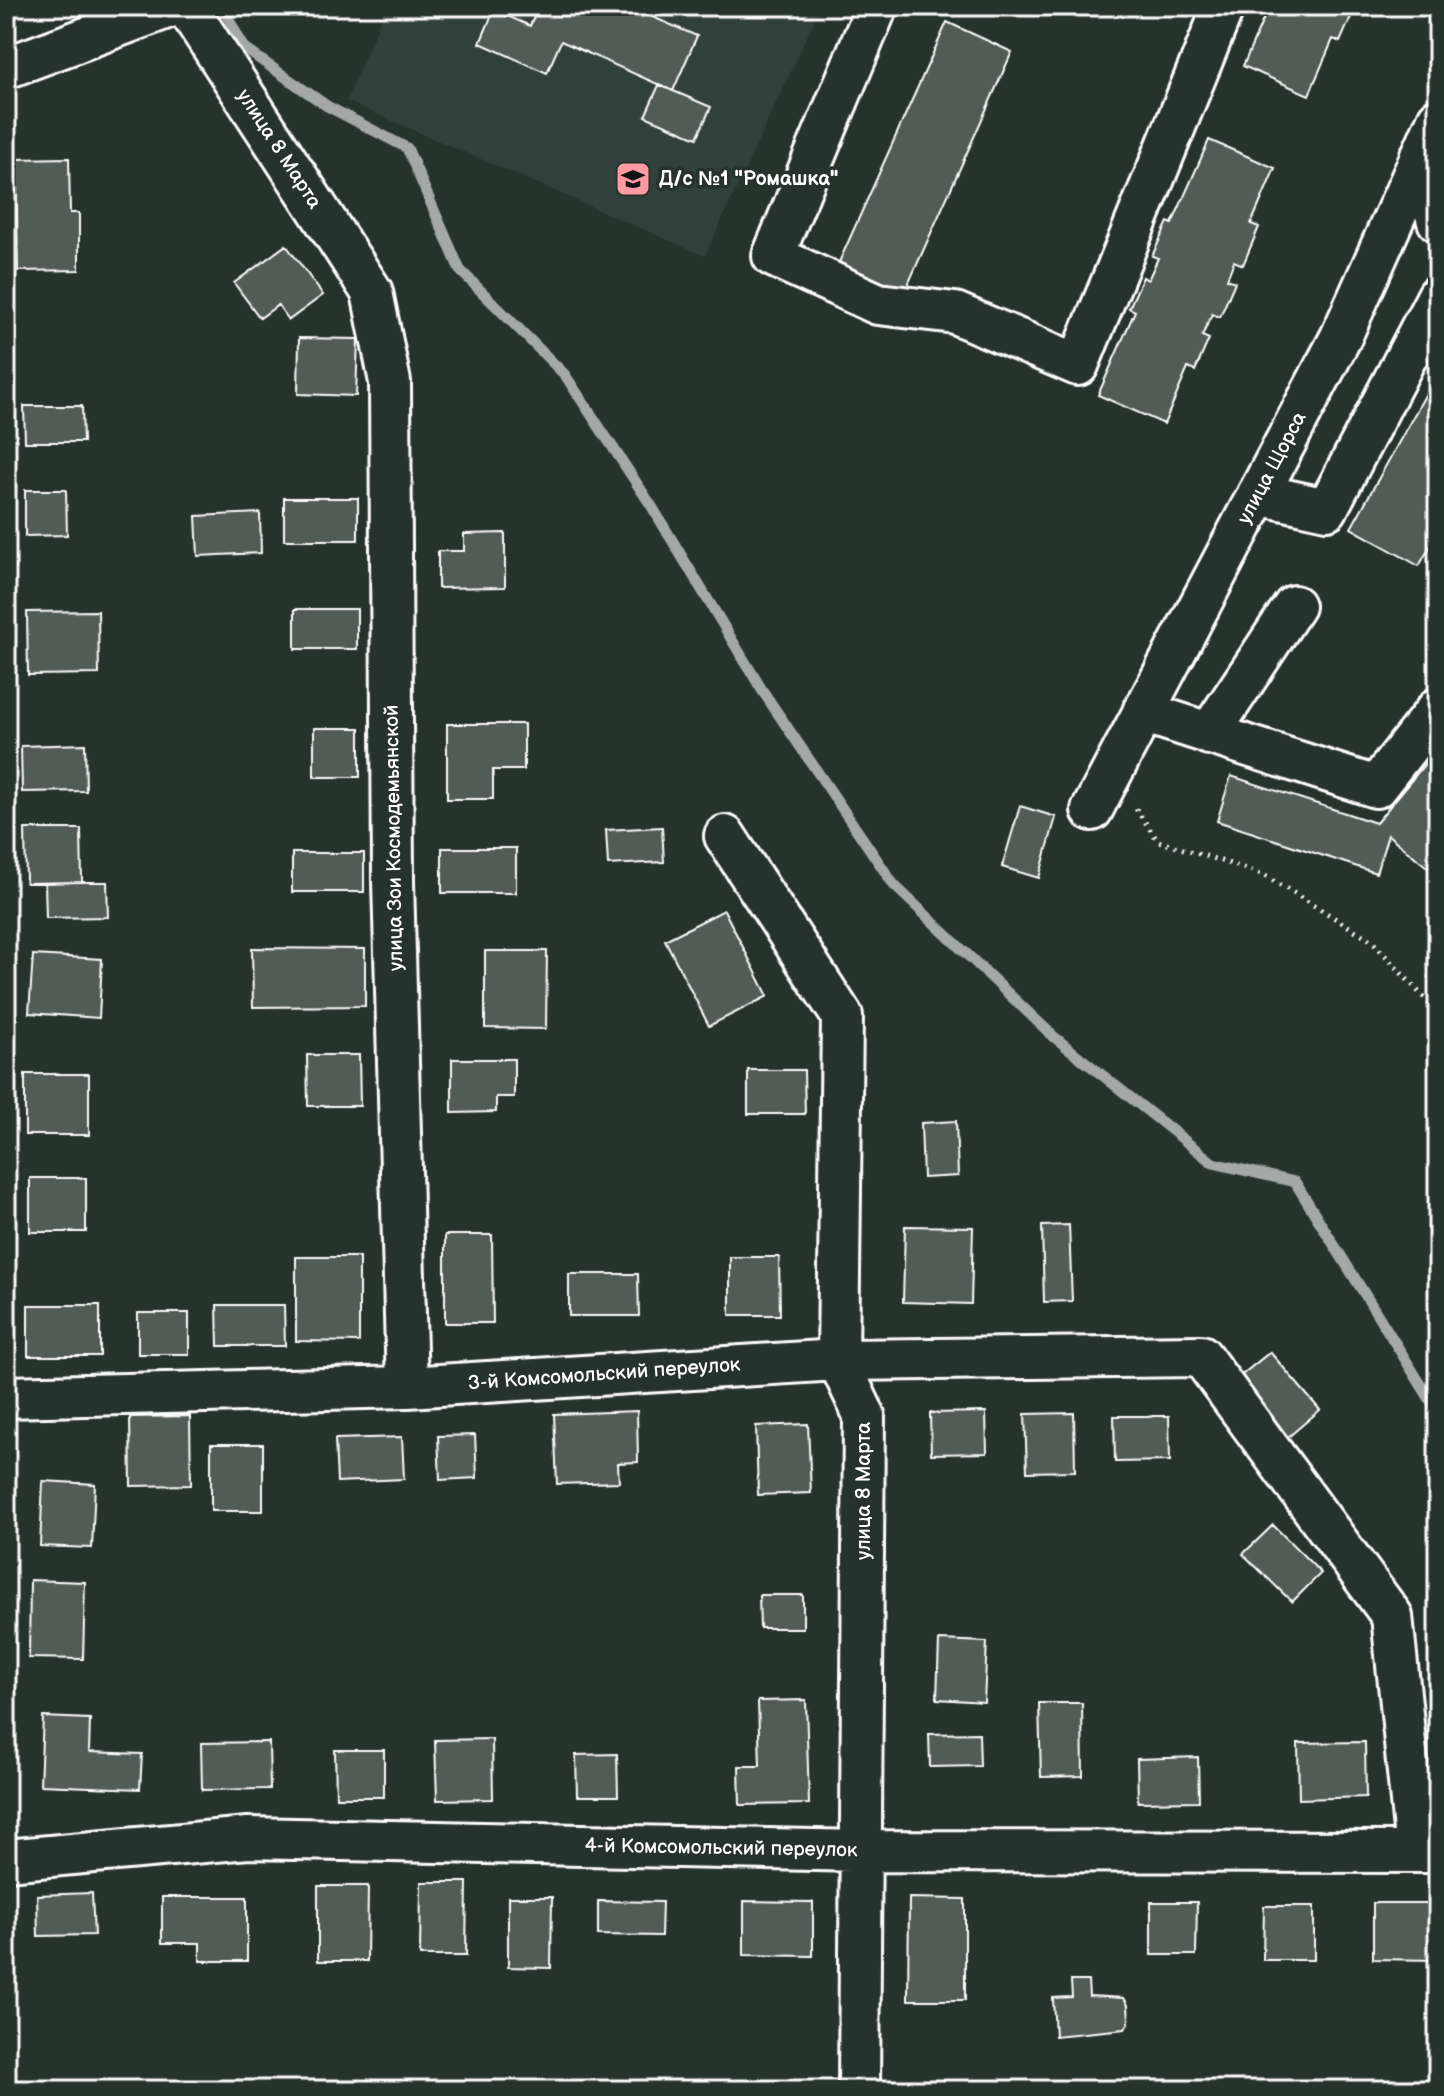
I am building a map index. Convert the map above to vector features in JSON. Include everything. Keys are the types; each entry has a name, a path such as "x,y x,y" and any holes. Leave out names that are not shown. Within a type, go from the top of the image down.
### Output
{"street":[{"path":"6,68 172,6"},
{"name":"улица 8 Марта","path":"186,6 372,292"},
{"path":"877,6 773,256 878,304 955,313 1078,365 1224,6"},
{"name":"улица Щорса","path":"1092,810 1341,337 1438,119"},
{"path":"1420,158 1438,221"},
{"name":"улица Зои Космодемьянской","path":"372,292 390,382 393,881 407,1387"},
{"path":"1258,494 1327,509 1438,296"},
{"path":"1209,734 1294,606"},
{"path":"1143,712 1376,787 1438,708"},
{"name":"улица 8 Марта","path":"725,836 842,1016 838,1360 864,1415 859,2090"},
{"name":"3-й Комсомольский переулок","path":"6,1397 407,1387 838,1360 1201,1356 1392,1616 1427,1851"},
{"name":"4-й Комсомольский переулок","path":"6,1860 248,1838 863,1851 1427,1851"}],"path":[{"path":"1112,774 1158,841 1262,874 1371,940 1438,1013"}],"shaded area":[{"name":"Д/с №1 \"Ромашка\"","path":"386,6 821,6 705,256 346,101"}],"building":[{"path":"539,6 627,6 697,36 673,91 561,41 547,73 480,43 494,10 530,26"},
{"path":"1269,6 1347,6 1354,10 1340,42 1333,39 1309,95 1243,66"},
{"path":"947,22 1012,52 902,298 836,269"},
{"path":"659,85 711,107 697,138 645,116"},
{"path":"1209,140 1275,168 1251,224 1259,227 1243,265 1234,261 1227,279 1235,282 1220,317 1212,314 1202,336 1209,339 1195,371 1188,368 1164,424 1098,395 1135,311 1129,308 1143,277 1148,280 1158,258 1152,256 1168,222 1172,224"},
{"path":"69,158 70,213 79,213 79,270 18,271 16,159"},
{"path":"286,245 323,295 289,320 278,305 260,318 234,283"},
{"path":"299,338 358,339 356,396 298,394"},
{"path":"1438,372 1438,533 1419,566 1351,528"},
{"path":"24,406 82,406 83,442 25,442"},
{"path":"25,490 66,490 67,535 25,536"},
{"path":"284,498 358,498 358,540 284,540"},
{"path":"260,513 261,553 198,556 196,516"},
{"path":"505,533 505,587 438,588 438,551 464,551 464,534"},
{"path":"295,609 357,609 357,649 295,649"},
{"path":"98,611 99,674 28,675 27,612"},
{"path":"447,724 524,724 524,770 493,770 493,799 447,799"},
{"path":"314,728 360,728 360,777 314,777"},
{"path":"85,744 86,791 22,792 21,746"},
{"path":"1438,748 1438,876 1388,835 1376,873 1217,821 1231,776 1376,823"},
{"path":"1020,806 1056,817 1039,878 1002,867"},
{"path":"662,827 664,862 608,865 606,830"},
{"path":"25,829 81,829 82,882 26,883"},
{"path":"442,848 516,848 516,893 442,893"},
{"path":"292,853 364,853 364,892 292,892"},
{"path":"107,882 108,917 46,918 45,883"},
{"path":"724,910 768,996 709,1026 665,940"},
{"path":"252,948 365,949 365,1006 253,1007"},
{"path":"485,951 547,951 546,1029 485,1028"},
{"path":"33,955 102,959 99,1018 29,1013"},
{"path":"307,1055 359,1055 360,1106 308,1106"},
{"path":"452,1059 514,1059 514,1097 496,1097 496,1112 452,1113"},
{"path":"748,1070 804,1070 805,1114 748,1114"},
{"path":"25,1074 89,1074 89,1135 25,1135"},
{"path":"956,1121 958,1176 923,1178 921,1123"},
{"path":"30,1178 86,1178 86,1232 30,1232"},
{"path":"1069,1225 1072,1301 1044,1302 1042,1226"},
{"path":"905,1226 973,1227 971,1304 903,1302"},
{"path":"445,1235 492,1235 493,1323 445,1323"},
{"path":"296,1257 359,1257 359,1342 296,1341"},
{"path":"730,1257 779,1257 780,1315 730,1315"},
{"path":"569,1274 638,1274 639,1316 569,1316"},
{"path":"28,1305 100,1305 100,1356 28,1356"},
{"path":"217,1305 284,1305 285,1346 218,1346"},
{"path":"138,1313 189,1313 189,1354 138,1354"},
{"path":"1270,1352 1320,1410 1287,1438 1238,1378"},
{"path":"637,1411 638,1462 618,1463 619,1482 557,1484 554,1414"},
{"path":"986,1412 987,1453 931,1454 930,1413"},
{"path":"1074,1413 1075,1471 1027,1472 1025,1414"},
{"path":"190,1416 191,1485 131,1486 130,1417"},
{"path":"1114,1416 1169,1416 1170,1461 1115,1462"},
{"path":"808,1424 811,1493 758,1495 756,1426"},
{"path":"475,1435 477,1478 440,1480 438,1436"},
{"path":"402,1437 404,1479 337,1482 335,1439"},
{"path":"211,1444 263,1444 263,1511 211,1511"},
{"path":"43,1481 95,1484 92,1548 40,1546"},
{"path":"1273,1525 1321,1573 1292,1602 1243,1554"},
{"path":"30,1580 85,1582 83,1659 29,1658"},
{"path":"759,1595 803,1595 803,1628 760,1628"},
{"path":"939,1640 987,1642 984,1702 937,1699"},
{"path":"806,1700 809,1804 740,1805 739,1766 760,1766 758,1701"},
{"path":"1039,1703 1082,1703 1083,1776 1041,1777"},
{"path":"43,1717 90,1719 89,1752 142,1754 140,1789 40,1785"},
{"path":"1438,1732 1438,1804 1420,1805 1419,1733"},
{"path":"979,1733 980,1766 930,1767 929,1734"},
{"path":"492,1739 493,1799 437,1800 435,1740"},
{"path":"269,1742 270,1789 202,1790 201,1743"},
{"path":"1365,1742 1366,1797 1299,1799 1298,1743"},
{"path":"335,1750 384,1750 384,1797 336,1797"},
{"path":"617,1754 618,1796 577,1796 576,1755"},
{"path":"1198,1757 1199,1801 1138,1802 1137,1759"},
{"path":"421,1882 467,1882 466,1956 420,1956"},
{"path":"318,1886 368,1886 367,1961 318,1961"},
{"path":"92,1893 94,1935 38,1936 37,1895"},
{"path":"162,1897 247,1897 247,1961 200,1961 200,1943 162,1943"},
{"path":"508,1897 552,1897 551,1968 508,1967"},
{"path":"909,1898 965,1899 965,2000 908,2000"},
{"path":"598,1901 662,1902 661,1936 598,1935"},
{"path":"744,1901 813,1902 813,1956 744,1955"},
{"path":"1151,1902 1197,1902 1196,1955 1151,1955"},
{"path":"1373,1903 1438,1903 1438,1960 1373,1959"},
{"path":"1264,1906 1314,1906 1314,1960 1263,1960"},
{"path":"1071,1981 1088,1981 1089,1996 1124,1998 1128,2005 1129,2022 1125,2029 1055,2036 1053,1998 1072,1997"}],"waterway":[{"path":"222,6 244,48 327,106 407,148 460,270 565,375 651,505 762,690 894,885 1053,1036 1213,1163 1295,1182 1438,1412"}],"place":[{"name":"Д/с №1 \"Ромашка\"","path":"633,179"}]}
